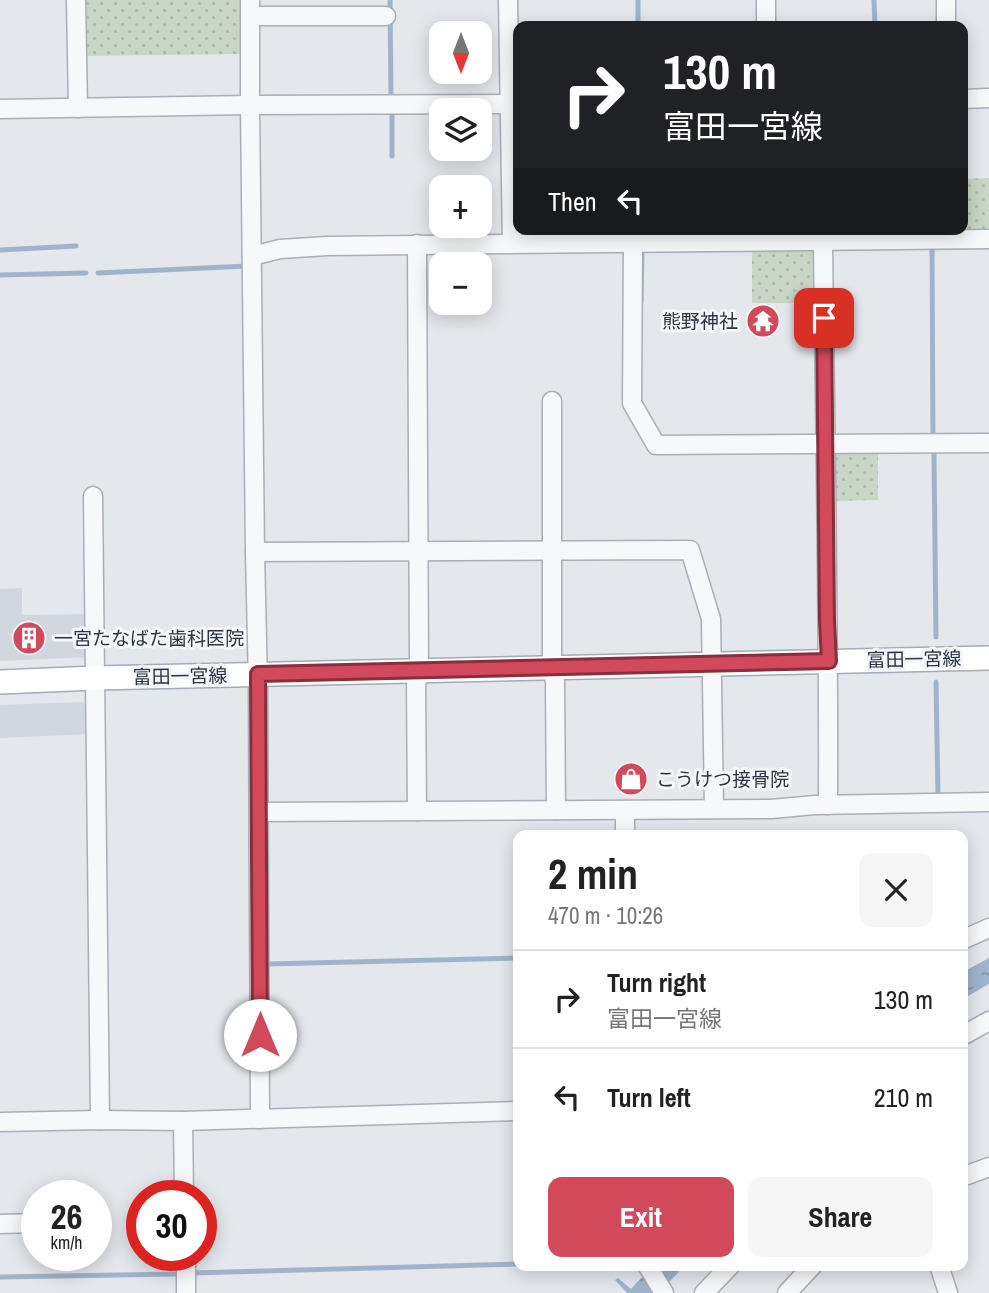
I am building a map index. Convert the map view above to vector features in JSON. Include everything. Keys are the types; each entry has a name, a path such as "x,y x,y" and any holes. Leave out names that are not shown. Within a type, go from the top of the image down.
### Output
{"main road":[{"name":"富田一宮線","path":"0,682 989,658"}],"street":[{"path":"76,0 78,108"},
{"path":"508,0 513,87"},
{"path":"766,0 766,21"},
{"path":"946,0 946,21"},
{"path":"260,1119 250,8 386,16"},
{"path":"968,99 989,98"},
{"path":"0,109 513,104"},
{"path":"512,243 513,174"},
{"path":"252,248 633,242 770,235 824,242 989,239"},
{"path":"633,242 632,403 656,445 989,443"},
{"path":"824,242 828,805"},
{"path":"417,244 417,811"},
{"path":"551,401 552,667 555,682 556,810"},
{"path":"93,496 100,1120"},
{"path":"255,552 690,550 711,619 714,809"},
{"path":"259,812 771,809 828,805 989,802 989,813"},
{"path":"625,810 625,830"},
{"path":"968,937 989,928"},
{"path":"968,1032 989,1021"},
{"path":"0,1122 183,1121 513,1111"},
{"path":"183,1121 184,1180"},
{"path":"968,1175 989,1167"},
{"path":"0,1224 21,1223"},
{"path":"186,1271 187,1293"},
{"path":"651,1271 664,1293"},
{"path":"704,1293 724,1271"},
{"path":"787,1293 805,1271"},
{"path":"941,1271 948,1293"}],"shaded area":[{"path":"22,588 22,615 90,614 91,657 0,661 0,589"},
{"path":"83,702 89,709 89,734 0,738 0,705"}],"green space":[{"path":"81,0 243,0 243,54 82,56"},
{"path":"989,178 989,234 968,234 968,179"},
{"path":"752,244 820,245 819,303 752,303"},
{"path":"878,450 878,500 831,501 831,456 837,451"}],"water":[{"path":"989,958 989,984 968,996 968,969"},
{"path":"648,1271 679,1271 659,1293 627,1293 615,1280 618,1278 631,1289"}],"waterway":[{"path":"390,0 391,97"},
{"path":"638,0 638,21"},
{"path":"874,0 875,21"},
{"path":"392,112 392,156"},
{"path":"0,250 76,246"},
{"path":"932,246 933,441"},
{"path":"641,302 642,253"},
{"path":"98,273 247,266"},
{"path":"0,275 86,273"},
{"path":"934,453 936,637"},
{"path":"936,682 938,796"},
{"path":"267,964 513,958"},
{"path":"192,1272 513,1264"},
{"path":"0,1277 178,1274"}],"place":[{"name":"熊野神社","path":"763,321"},
{"name":"一宮たなばた歯科医院","path":"29,638"},
{"name":"こうけつ接骨院","path":"631,779"}],"route":[{"path":"260,1035 258,674 829,661 824,318"}]}
